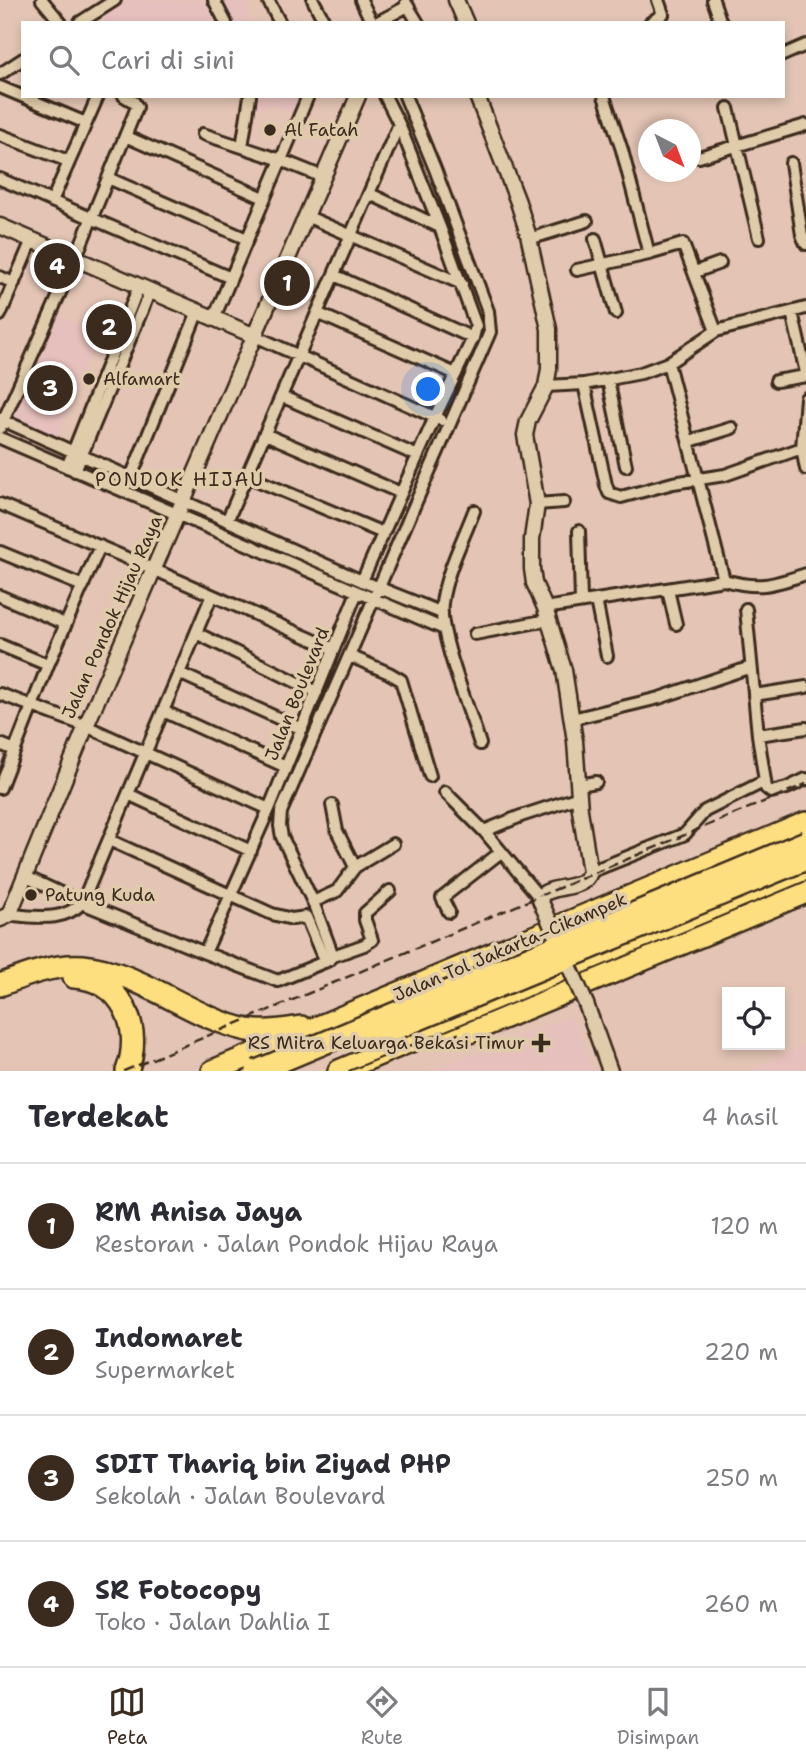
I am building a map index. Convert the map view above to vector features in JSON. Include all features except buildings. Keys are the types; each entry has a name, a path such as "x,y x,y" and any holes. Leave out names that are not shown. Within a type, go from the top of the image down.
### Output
{"highway":[{"name":"Jalan Tol Jakarta–Cikampek","path":"213,1071 806,823"},
{"path":"257,1071 806,842"},
{"path":"295,1071 806,859"},
{"path":"339,1071 806,876"},
{"path":"373,1071 604,978 806,892"},
{"path":"0,985 50,968 83,967 121,976 194,1011 249,1030 324,1025"},
{"path":"0,995 37,980 56,976 86,979 110,991 131,1020 132,1056 127,1071"}],"street":[{"path":"42,0 59,21"},
{"path":"82,21 115,0"},
{"path":"214,0 225,21"},
{"path":"268,0 279,21"},
{"path":"313,0 324,21"},
{"path":"361,0 373,21"},
{"path":"456,0 465,21"},
{"path":"653,21 663,14 658,0"},
{"path":"713,0 720,21"},
{"path":"377,21 407,3 417,21"},
{"path":"785,54 806,45"},
{"path":"0,74 21,60"},
{"path":"4,89 21,96"},
{"path":"26,98 86,122"},
{"path":"52,201 97,98"},
{"path":"127,98 137,107 75,259 1,422 131,477 181,507 357,592 444,629"},
{"path":"242,147 250,98"},
{"path":"214,318 307,98"},
{"name":"Jalan Pondok Hijau Raya","path":"5,917 357,98"},
{"path":"362,580 473,338 476,326 440,227 387,98"},
{"path":"329,959 313,902 282,836 280,817 377,587 450,424 490,323 436,169 406,98"},
{"path":"480,98 518,202 549,328 549,369 546,386 528,421 525,435 537,504 532,539 532,569 564,670 590,872 582,883 549,889 540,899"},
{"path":"605,98 622,150 649,254"},
{"path":"728,108 759,237"},
{"path":"227,520 399,124"},
{"path":"701,156 806,125"},
{"path":"203,134 323,177"},
{"path":"0,135 68,161"},
{"path":"125,136 264,198"},
{"path":"791,163 802,235 806,244"},
{"path":"108,178 247,239"},
{"path":"0,179 231,278"},
{"path":"370,194 440,227"},
{"path":"306,216 462,284"},
{"path":"529,239 587,221"},
{"path":"0,226 298,354 450,424"},
{"path":"594,239 616,313"},
{"path":"0,315 32,240"},
{"path":"577,270 603,266 683,244 716,331"},
{"path":"695,272 720,263"},
{"path":"334,275 473,338"},
{"path":"0,277 14,283"},
{"path":"71,469 144,288"},
{"path":"546,386 584,384 631,376 668,363 716,331 806,309"},
{"path":"131,477 198,311"},
{"path":"776,381 806,374 792,312"},
{"path":"317,313 456,374"},
{"path":"668,363 724,580"},
{"path":"608,380 626,466"},
{"path":"584,384 610,495 621,497 673,483 725,475 803,448"},
{"path":"281,396 418,456"},
{"path":"806,398 803,448 806,470"},
{"path":"690,441 732,428"},
{"path":"265,434 401,493"},
{"path":"0,438 71,469 227,520 442,613"},
{"path":"247,476 383,533"},
{"path":"537,504 564,502"},
{"path":"0,505 334,649"},
{"path":"474,511 447,581 442,613 444,629 480,744"},
{"path":"579,531 581,601"},
{"path":"0,788 48,665 100,546"},
{"path":"0,552 83,586"},
{"path":"475,634 547,614 581,601 724,580 767,587 806,574"},
{"path":"668,590 676,624"},
{"name":"Jalan Boulevard","path":"205,953 269,809 357,592"},
{"path":"5,917 63,916 75,911 82,903 212,595"},
{"path":"0,596 65,624"},
{"path":"596,600 607,656"},
{"path":"747,610 758,735 768,790 773,792 806,779"},
{"path":"196,633 317,692"},
{"path":"0,645 48,665"},
{"path":"350,656 401,680 430,776"},
{"path":"572,719 659,698 751,667"},
{"path":"179,673 302,729"},
{"path":"754,695 806,687"},
{"path":"0,694 31,708 86,726 269,809"},
{"path":"163,711 286,767"},
{"path":"758,735 806,728"},
{"path":"0,744 15,750"},
{"path":"590,872 685,834 705,811 765,781"},
{"path":"484,831 596,782"},
{"path":"445,792 484,831 540,899 586,1004 610,1071"},
{"path":"128,794 251,851"},
{"path":"332,805 337,831 355,867"},
{"path":"109,840 283,917 306,917 329,959"},
{"path":"313,902 337,891 355,867 393,845"},
{"path":"449,912 442,898 501,852"},
{"path":"24,876 82,903 278,981 372,940 365,913 390,891"}],"shaded area":[{"path":"122,0 211,0 220,19 103,21 98,15"},
{"path":"218,0 244,0 253,19 229,21"},
{"name":"Al Fatah","path":"252,98 295,98 301,107 297,115 273,104 250,113"},
{"path":"52,312 99,333 57,438 11,419"},
{"name":"RS Mitra Keluarga Bekasi Timur","path":"571,1016 593,1071 428,1071"},
{"path":"806,1044 806,1071 748,1071"}],"tram line":[{"path":"349,1071 806,881"}],"railway":[{"path":"124,1071 806,784"}],"place":[{"name":"Al Fatah","path":"270,130"},
{"name":"SR Fotocopy","path":"57,266"},
{"name":"RM Anisa Jaya","path":"287,283"},
{"name":"Indomaret","path":"109,327"},
{"name":"Alfamart","path":"89,379"},
{"name":"SDIT Thariq bin Ziyad PHP","path":"50,388"},
{"name":"Patung Kuda","path":"31,895"},
{"name":"RS Mitra Keluarga Bekasi Timur","path":"541,1043"}],"district":[{"name":"PONDOK HIJAU","path":"180,479"}]}
